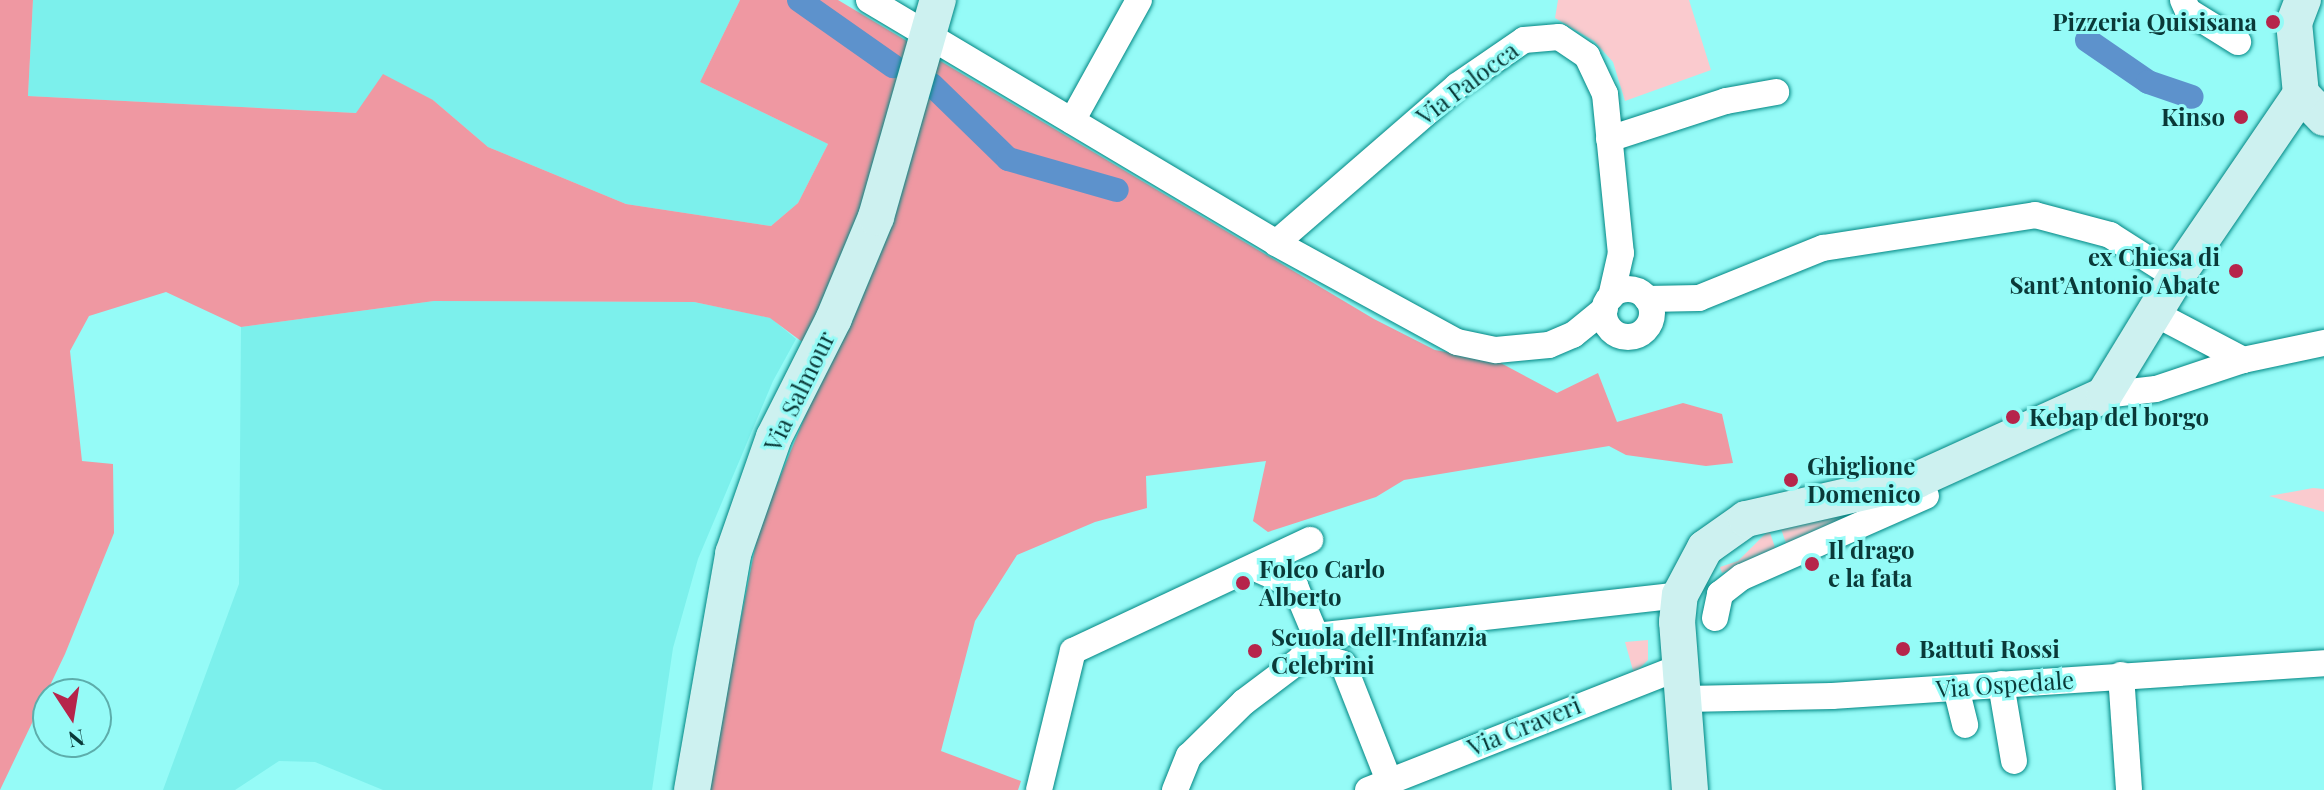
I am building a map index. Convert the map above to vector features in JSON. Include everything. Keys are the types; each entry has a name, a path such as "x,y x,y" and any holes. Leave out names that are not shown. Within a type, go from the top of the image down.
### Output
{"main road":[{"name":"Via Salmour","path":"692,790 733,554 774,437 834,318 876,217 938,0"},
{"path":"1690,790 1680,595 1705,548 1746,519 1917,480 2104,395 2176,277 2313,106 2294,23 2303,0"}],"street":[{"path":"869,0 1276,243 1457,342 1496,350 1549,345 1610,313 1624,290 1643,295 1699,298"},
{"path":"1072,121 1139,0"},
{"path":"2183,0 2188,11 2238,42"},
{"name":"Via Palocca","path":"1276,243 1457,86 1524,40 1559,37 1587,56 1602,81 1621,253 1610,313"},
{"path":"1609,139 1726,101 1776,92"},
{"path":"1610,313 1634,337 1648,326 1677,315 1699,298 1823,248 2035,215 2110,235 2176,277"},
{"name":"Via Palocca","path":"1621,253 1652,314 1648,326"},
{"path":"2154,313 2243,360"},
{"path":"2104,395 2156,389 2243,360 2324,343"},
{"path":"1715,618 1720,594 1742,577 1926,496"},
{"path":"1039,790 1073,651 1257,569 1272,555 1310,540"},
{"path":"1257,569 1295,586 1311,644 1343,664 1378,785"},
{"path":"1175,790 1189,756 1244,702 1311,644 1680,595"},
{"name":"Via Ospedale","path":"1684,683 1956,688 2324,663"},
{"path":"2121,675 2129,790"},
{"name":"Via Craveri","path":"1378,785 1684,683"},
{"path":"2001,684 2014,761"},
{"path":"1956,688 1965,725"}],"shaded area":[{"path":"0,0 33,0 28,96 356,113 383,74 433,100 488,147 626,204 771,226 798,203 828,144 700,82 740,0 838,0 1374,319 1435,350 1497,361 1557,393 1598,373 1617,422 1683,403 1722,414 1733,463 1706,466 1626,455 1609,446 1404,480 1376,497 1268,532 1253,521 1266,461 1146,476 1147,508 1095,522 1017,555 975,621 941,751 1021,781 1018,790 707,790 759,528 828,361 770,318 694,302 434,301 241,327 166,292 89,316 70,351 82,461 113,464 114,533 54,678 32,678 32,723 0,790"},
{"path":"33,0 740,0 700,82 828,144 798,203 771,226 626,204 488,147 433,100 357,113 28,96"},
{"path":"1558,0 1689,0 1711,70 1625,101 1613,62 1594,41 1555,18"},
{"path":"434,301 694,302 771,318 796,339 773,381 698,559 673,648 652,790 383,790 315,762 279,761 235,790 163,790 239,584 241,327"},
{"path":"2324,489 2324,512 2269,496"},
{"path":"1886,504 1788,549 1780,526"},
{"path":"1769,530 1777,553 1722,573 1720,567 1738,561"},
{"path":"1648,640 1648,660 1634,674 1625,642"}],"waterway":[{"path":"799,0 893,66"},
{"path":"2087,40 2148,82 2192,97"},
{"path":"932,85 1008,159 1117,190"}],"place":[{"name":"Pizzeria Quisisana","path":"2273,22"},
{"name":"Kinso","path":"2241,117"},
{"name":"ex Chiesa di Sant’Antonio Abate","path":"2236,271"},
{"name":"Kebap del borgo","path":"2013,417"},
{"name":"Ghiglione Domenico","path":"1791,480"},
{"name":"Il drago e la fata","path":"1812,564"},
{"name":"Folco Carlo Alberto","path":"1243,583"},
{"name":"Battuti Rossi","path":"1903,649"},
{"name":"Scuola dell'Infanzia Celebrini","path":"1255,651"}]}
